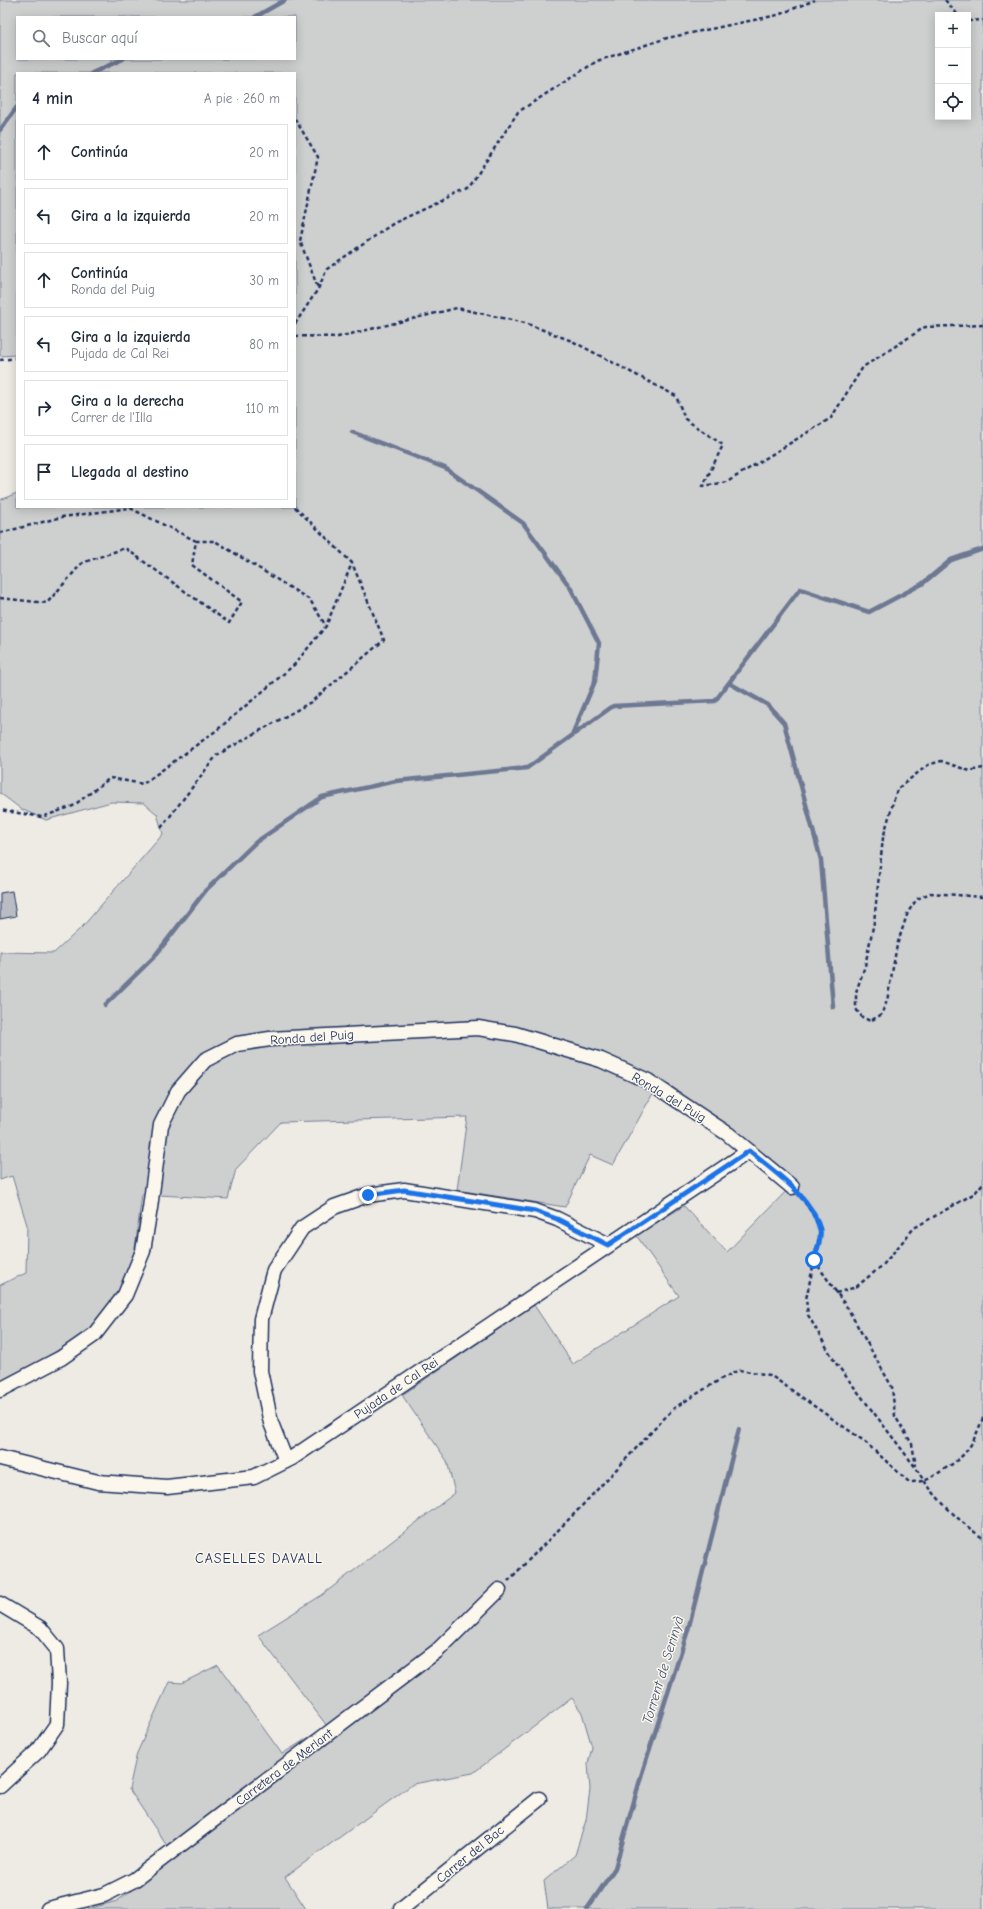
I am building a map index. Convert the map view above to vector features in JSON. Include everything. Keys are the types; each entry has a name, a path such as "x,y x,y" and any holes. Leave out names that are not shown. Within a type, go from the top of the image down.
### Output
{"street":[{"name":"Ronda del Puig","path":"0,1390 62,1358 94,1335 125,1295 143,1251 161,1125 178,1091 205,1060 238,1044 270,1039 478,1028 515,1034 601,1060 648,1081 721,1130 792,1187"},
{"name":"Pujada de Cal Rei","path":"0,1458 98,1482 167,1488 254,1477 286,1461 749,1151"},
{"path":"286,1461 271,1423 260,1371 261,1319 274,1270 302,1228 334,1207 368,1195 404,1190 535,1211 557,1219 608,1245"},
{"name":"Carretera de Merlant","path":"48,1909 104,1895 134,1880 437,1651 499,1590"},
{"path":"0,1604 40,1628 58,1648 59,1683 57,1724 39,1750 0,1786"},
{"name":"Carrer del Bac","path":"401,1909 539,1799"}],"path":[{"path":"296,322 318,289 327,269 394,223 468,189 518,112 597,60 667,38 778,15 815,0"},
{"path":"945,0 955,12"},
{"path":"971,21 983,20"},
{"path":"296,121 318,157 300,241 318,289"},
{"path":"296,336 338,337 457,308 525,323 572,341 676,396 685,419 723,445 703,486 727,482 831,418 863,367 925,327 983,325"},
{"path":"0,360 16,358"},
{"path":"0,533 62,517 130,508 196,541 215,541 310,600 326,626"},
{"path":"162,828 217,755 311,702 384,640 352,563 296,508"},
{"path":"0,598 47,603 82,563 125,548 229,623 242,602 192,565 196,541"},
{"path":"0,810 42,817 73,806 110,778 142,784 217,730 294,665 326,626 352,563"},
{"path":"983,768 970,771 941,761 928,765 897,789 883,838 874,922 865,966 856,992 856,1009 862,1017 870,1021 881,1015 887,1001 897,945 908,912 917,899 930,893 983,897"},
{"path":"836,1293 856,1287 883,1265 914,1228 975,1193 983,1182"},
{"path":"792,1187 810,1209 821,1230 806,1299 808,1315 816,1330 835,1362 916,1468 924,1482 970,1529 983,1538"},
{"path":"814,1260 848,1309 892,1387 895,1416 912,1444 916,1468"},
{"path":"499,1590 578,1510 674,1408 721,1379 739,1370 770,1375 864,1441 909,1482 924,1482 961,1459 974,1441 983,1418"}],"shaded area":[{"path":"0,0 983,0 983,1909 548,1909 544,1881 575,1855 586,1820 590,1789 588,1764 592,1747 582,1713 572,1698 473,1773 413,1784 285,1877 306,1909 88,1909 117,1901 175,1858 129,1789 137,1753 169,1682 182,1683 218,1665 282,1754 327,1726 258,1635 322,1595 455,1493 447,1461 402,1395 534,1305 573,1364 679,1296 636,1235 684,1206 727,1252 792,1185 740,1135 661,1079 613,1165 590,1155 565,1207 457,1190 467,1117 281,1122 236,1169 228,1199 142,1194 131,1265 119,1295 106,1312 74,1340 0,1383 0,1285 26,1273 27,1225 12,1176 0,1180 0,952 54,953 83,926 163,834 157,814 144,803 111,802 46,820 21,809 0,793 0,500 16,493 16,508 296,508 296,72 16,72 16,355 0,356"}],"building":[{"path":"12,891 16,916 0,919 0,893"}],"waterway":[{"path":"257,16 285,0"},
{"path":"94,72 121,60"},
{"path":"0,130 16,108"},
{"path":"352,432 445,468 523,523 570,587 599,643 595,681 572,735"},
{"path":"105,1005 154,957 206,890 256,842 322,797 396,781 527,768 613,706 715,701 800,589 869,612 922,584 951,560 983,549"},
{"path":"729,683 768,705 784,723 821,860 833,1007"},
{"name":"Torrent de Serinyà","path":"587,1909 615,1868 642,1773 688,1630 739,1429"}],"district":[{"name":"CASELLES DAVALL","path":"259,1558"}],"route":[{"path":"368,1195 404,1190 535,1211 557,1219 608,1245 749,1151 792,1187 804,1199 813,1214 821,1230 814,1260"}]}
